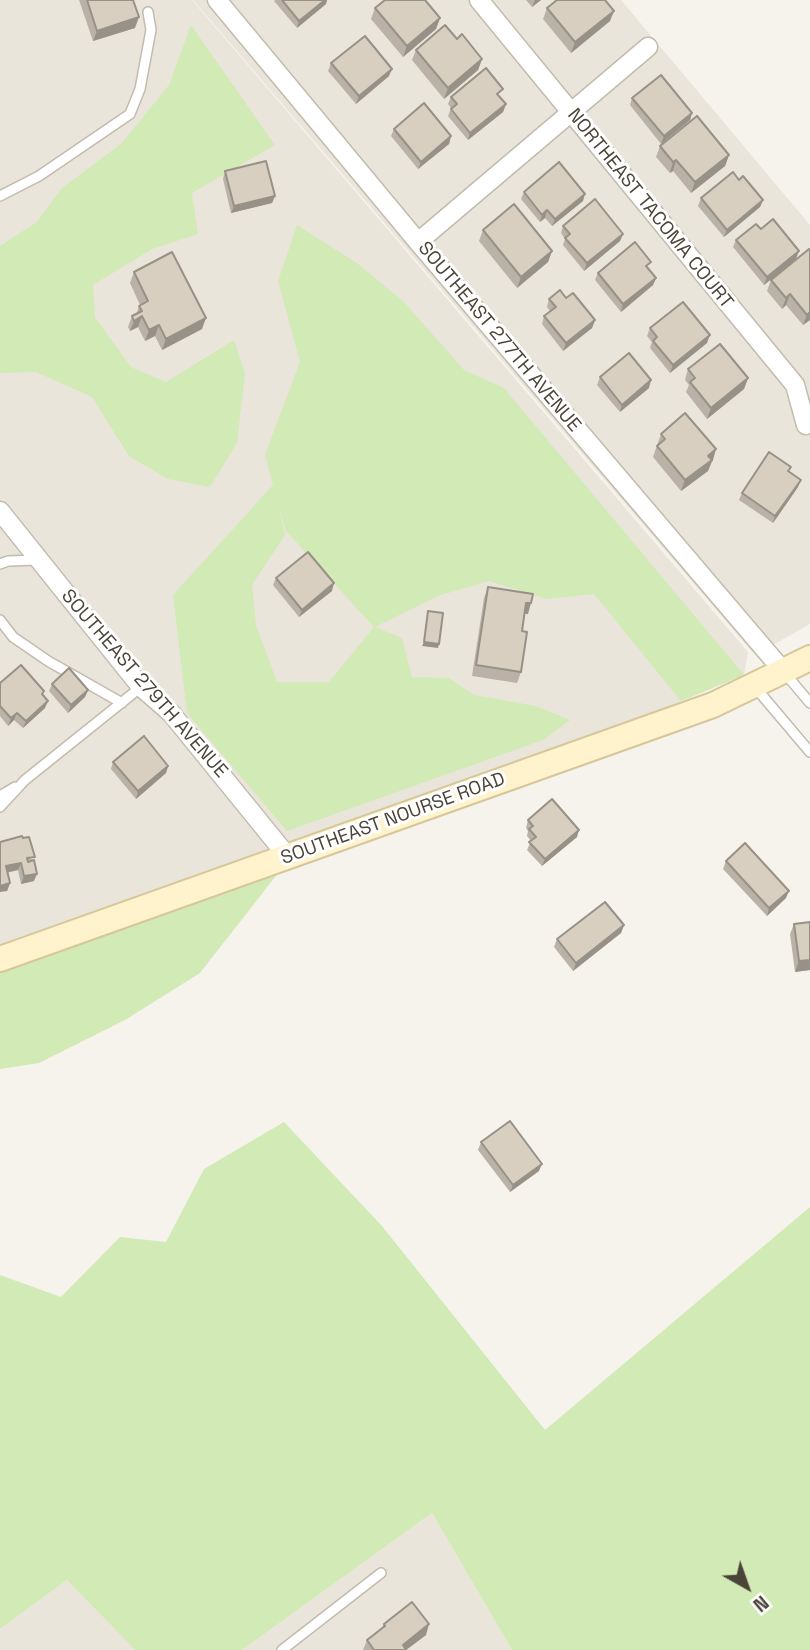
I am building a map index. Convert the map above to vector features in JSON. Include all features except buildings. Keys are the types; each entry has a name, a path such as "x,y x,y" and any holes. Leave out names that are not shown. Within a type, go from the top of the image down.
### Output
{"street":[{"name":"SOUTHEAST 277TH AVENUE","path":"217,0 418,242 784,672"},
{"name":"NORTHEAST TACOMA COURT","path":"479,0 795,385 806,425"},
{"path":"418,242 648,47"},
{"name":"SOUTHEAST 279TH AVENUE","path":"0,511 141,687 171,713 288,857"},
{"name":"SOUTHEAST NOURSE ROAD","path":"0,959 713,705 810,658"}],"lane":[{"path":"0,196 39,176 130,114 140,89 151,30 148,12"},
{"path":"0,564 8,561 39,560"},
{"path":"0,620 13,637 48,661 122,703"},
{"path":"784,672 810,703"},
{"path":"754,686 810,752"},
{"path":"0,796 25,780 141,687"},
{"path":"0,807 25,780"},
{"path":"282,1650 381,1573"}],"shaded area":[{"path":"0,0 192,0 748,652 744,675 617,728 0,946"},
{"path":"193,0 621,0 810,225 810,624 755,655"},
{"path":"432,1513 512,1650 242,1650"},
{"path":"67,1580 135,1650 0,1650 0,1629"}],"green space":[{"path":"191,25 275,145 192,193 198,234 152,249 93,285 95,317 131,367 166,382 234,340 245,373 237,443 210,487 168,479 129,456 92,397 36,372 0,373 0,246 37,222 61,189 122,143 169,85"},
{"path":"297,225 358,264 403,301 464,370 504,388 744,675 681,701 594,594 547,599 489,581 438,596 375,627 402,638 412,677 449,678 474,695 536,706 570,720 543,740 287,831 187,713 173,595 273,485 265,455 300,362 278,281","holes":["279,507 286,531 374,627 329,682 277,682 256,625 252,585 285,535"]},
{"path":"279,872 200,973 125,1020 39,1063 0,1069 0,971"},
{"path":"284,1122 382,1226 545,1430 810,1207 810,1650 512,1650 432,1513 242,1650 135,1650 67,1580 0,1629 0,1275 61,1297 120,1237 166,1242 204,1169"}]}
